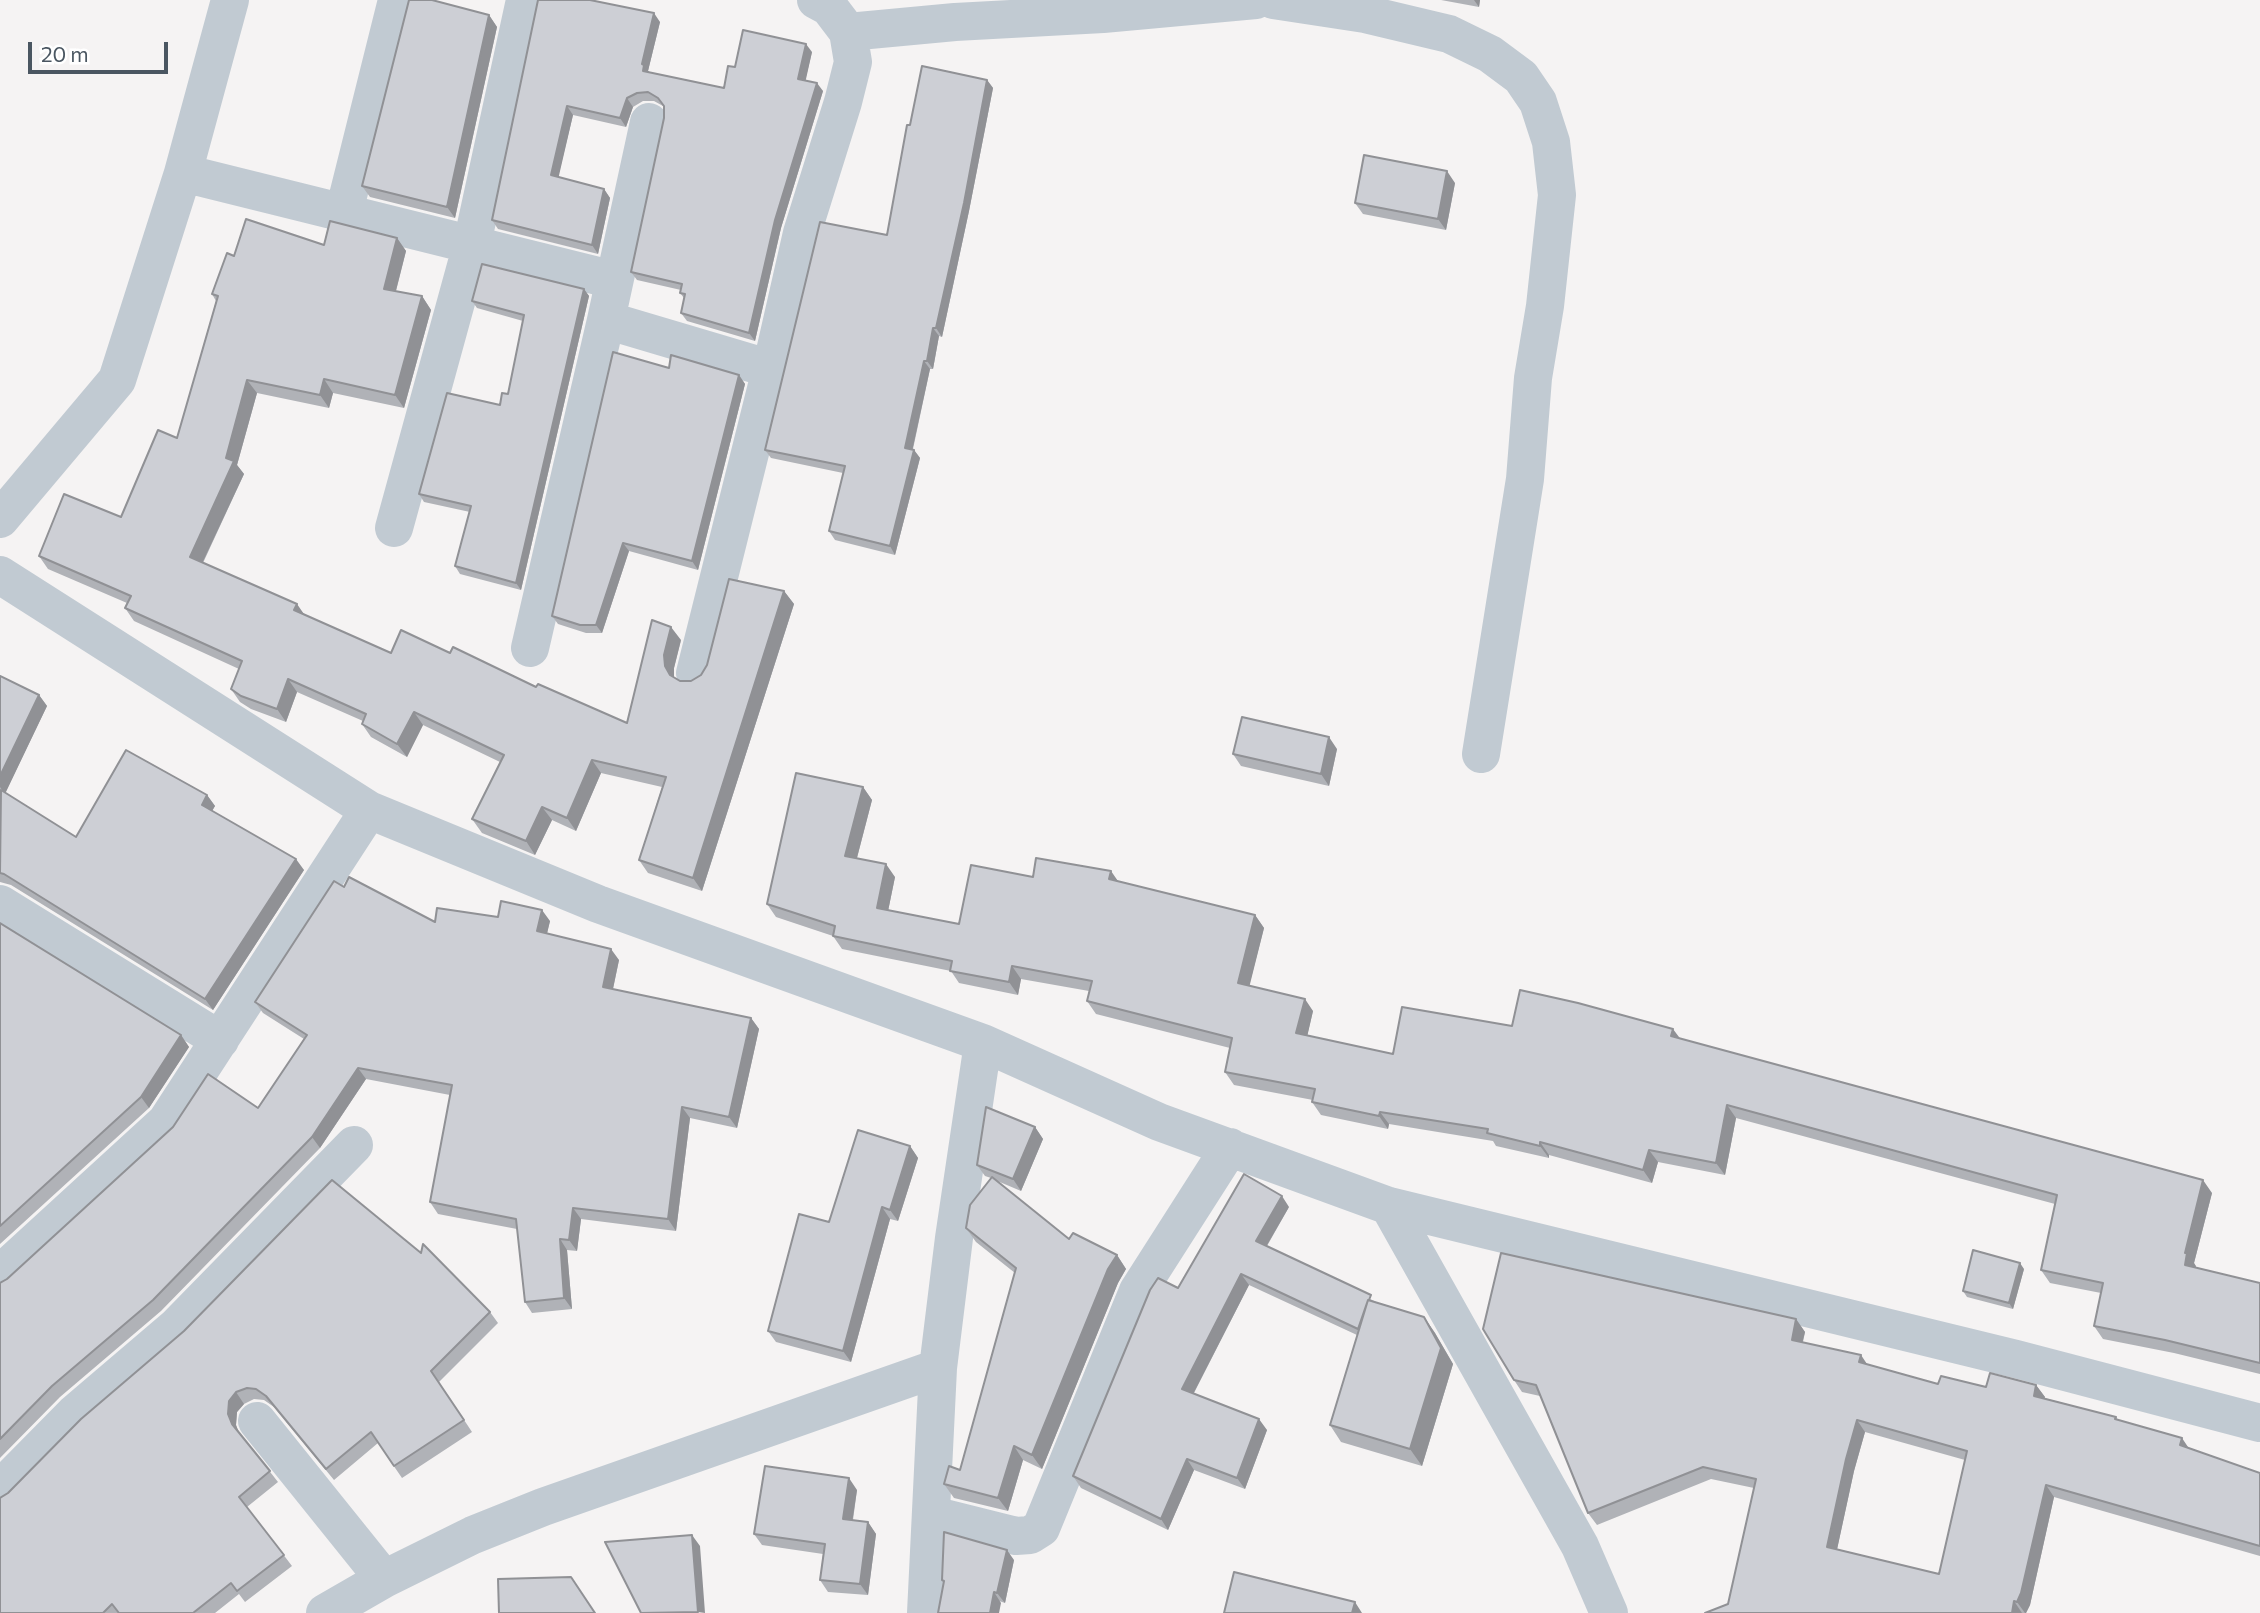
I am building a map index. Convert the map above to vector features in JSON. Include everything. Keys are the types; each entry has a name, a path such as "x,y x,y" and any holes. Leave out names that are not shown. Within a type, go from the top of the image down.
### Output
{"street":[{"path":"0,520 117,380 183,173 230,0"},
{"path":"344,212 397,0"},
{"path":"394,528 472,244 525,0"},
{"path":"695,673 802,233 844,102 853,62 848,32 829,7 816,0"},
{"path":"848,32 1255,0"},
{"path":"1273,0 1365,14 1449,34 1490,54 1521,78 1538,102 1551,142 1557,195 1545,306 1533,378 1525,479 1481,754"},
{"path":"530,649 649,122"},
{"path":"183,173 614,280"},
{"path":"606,320 771,369"},
{"path":"0,576 369,810 598,904 982,1043 1159,1122 1389,1206 2016,1359 2260,1423"},
{"path":"0,1274 166,1122 369,810"},
{"path":"0,904 220,1040"},
{"path":"926,1613 938,1368 982,1043"},
{"path":"0,1489 74,1414 176,1327 354,1145"},
{"path":"932,1515 1016,1536 1030,1535 1041,1528 1138,1291 1230,1147"},
{"path":"1389,1206 1580,1546 1609,1613"},
{"path":"325,1613 384,1579 472,1535 938,1368"},
{"path":"257,1421 384,1579"}],"building":[{"path":"409,0 432,0 489,15 447,207 362,186"},
{"path":"538,0 590,0 654,13 642,64 643,71 724,88 728,66 735,67 743,30 806,44 798,79 817,83 775,220 749,333 681,313 685,294 680,293 682,284 631,272 664,118 664,106 648,92 627,98 620,118 567,106 551,175 604,189 592,245 492,220"},
{"path":"922,66 987,80 964,203 905,448 914,450 890,546 829,531 845,466 765,450 820,222 887,235 907,125 910,125"},
{"path":"1364,155 1447,171 1438,219 1355,203"},
{"path":"246,219 324,245 330,221 397,238 384,289 422,296 395,395 324,379 320,395 247,380 226,458 234,461 190,557 297,604 294,610 391,653 401,630 450,653 453,647 536,687 538,684 627,723 652,620 671,627 664,655 665,666 670,675 680,681 691,681 701,675 707,665 729,579 784,591 693,878 639,860 666,777 592,760 567,818 542,807 526,841 472,819 504,755 414,712 397,744 362,724 366,714 288,679 277,709 241,696 231,689 242,661 125,608 131,596 39,556 64,494 121,517 158,430 177,438 218,296 212,294 227,253 234,256"},
{"path":"482,264 584,289 516,583 455,566 471,506 419,494 447,393 500,405 502,393 508,394 524,315 472,301"},
{"path":"613,352 669,368 671,355 739,375 692,561 623,543 596,625 580,625 552,616"},
{"path":"0,676 39,695 0,776"},
{"path":"1242,717 1329,737 1321,774 1233,754"},
{"path":"126,750 207,795 202,805 296,859 205,999 0,873 1,790 76,837"},
{"path":"796,773 863,787 845,856 886,864 877,908 959,924 971,865 1033,877 1036,858 1111,871 1109,879 1255,915 1238,983 1305,999 1296,1033 1393,1054 1402,1007 1512,1026 1520,990 1673,1029 1671,1036 2203,1180 2185,1253 2185,1265 2260,1283 2260,1363 2094,1326 2103,1283 2041,1270 2057,1195 1727,1105 1716,1163 1649,1150 1643,1170 1540,1142 1540,1146 1487,1133 1488,1129 1380,1112 1379,1116 1312,1102 1315,1089 1225,1072 1232,1038 1087,1001 1092,981 1012,966 1009,982 950,971 952,961 833,936 835,926 767,904"},
{"path":"349,877 435,922 437,908 498,917 501,901 542,910 537,931 611,949 603,987 751,1018 729,1117 682,1107 668,1219 573,1208 569,1240 560,1239 564,1298 525,1302 516,1219 430,1202 452,1085 358,1068 312,1137 153,1300 52,1386 0,1439 0,1283 173,1127 208,1074 258,1108 307,1035 255,1002 334,881 344,887"},
{"path":"0,923 181,1035 141,1097 0,1226"},
{"path":"986,1107 1035,1127 1013,1179 977,1165"},
{"path":"858,1130 910,1146 890,1210 882,1207 843,1351 768,1331 799,1214 829,1222"},
{"path":"1244,1174 1282,1196 1256,1241 1371,1295 1358,1329 1241,1274 1182,1389 1259,1419 1237,1478 1187,1459 1161,1519 1073,1476 1150,1290 1158,1278 1178,1288"},
{"path":"992,1177 1069,1239 1073,1233 1117,1255 1108,1269 1032,1455 1014,1446 998,1498 944,1484 949,1466 960,1470 1016,1268 966,1228 970,1205"},
{"path":"332,1180 421,1253 423,1244 490,1312 431,1371 464,1420 394,1466 371,1432 326,1469 266,1396 256,1389 247,1388 236,1392 229,1401 228,1414 232,1424 270,1471 239,1497 284,1555 237,1591 231,1583 193,1613 119,1613 112,1604 103,1613 0,1613 0,1498 81,1419 184,1331"},
{"path":"1973,1250 2020,1263 2009,1303 1963,1291"},
{"path":"1501,1253 1796,1319 1792,1340 1861,1355 1859,1362 1938,1384 1941,1376 1986,1387 1990,1373 2036,1385 2034,1396 2116,1417 2115,1419 2182,1438 2180,1445 2260,1473 2260,1546 2046,1485 2021,1593 2017,1602 2014,1601 2012,1613 1705,1613 1728,1604 1756,1479 1703,1467 1588,1513 1536,1385 1514,1380 1483,1329","holes":["1857,1420 1967,1451 1939,1574 1827,1547"]},
{"path":"1368,1300 1424,1317 1441,1348 1410,1449 1330,1425"},
{"path":"765,1466 849,1478 843,1519 868,1522 860,1584 820,1580 825,1544 754,1534"},
{"path":"944,1532 1007,1550 990,1613 938,1613 944,1581"},
{"path":"692,1535 698,1612 641,1613 605,1542"},
{"path":"1234,1572 1355,1602 1352,1613 1224,1613"},
{"path":"571,1577 595,1613 499,1613 498,1579"}]}
